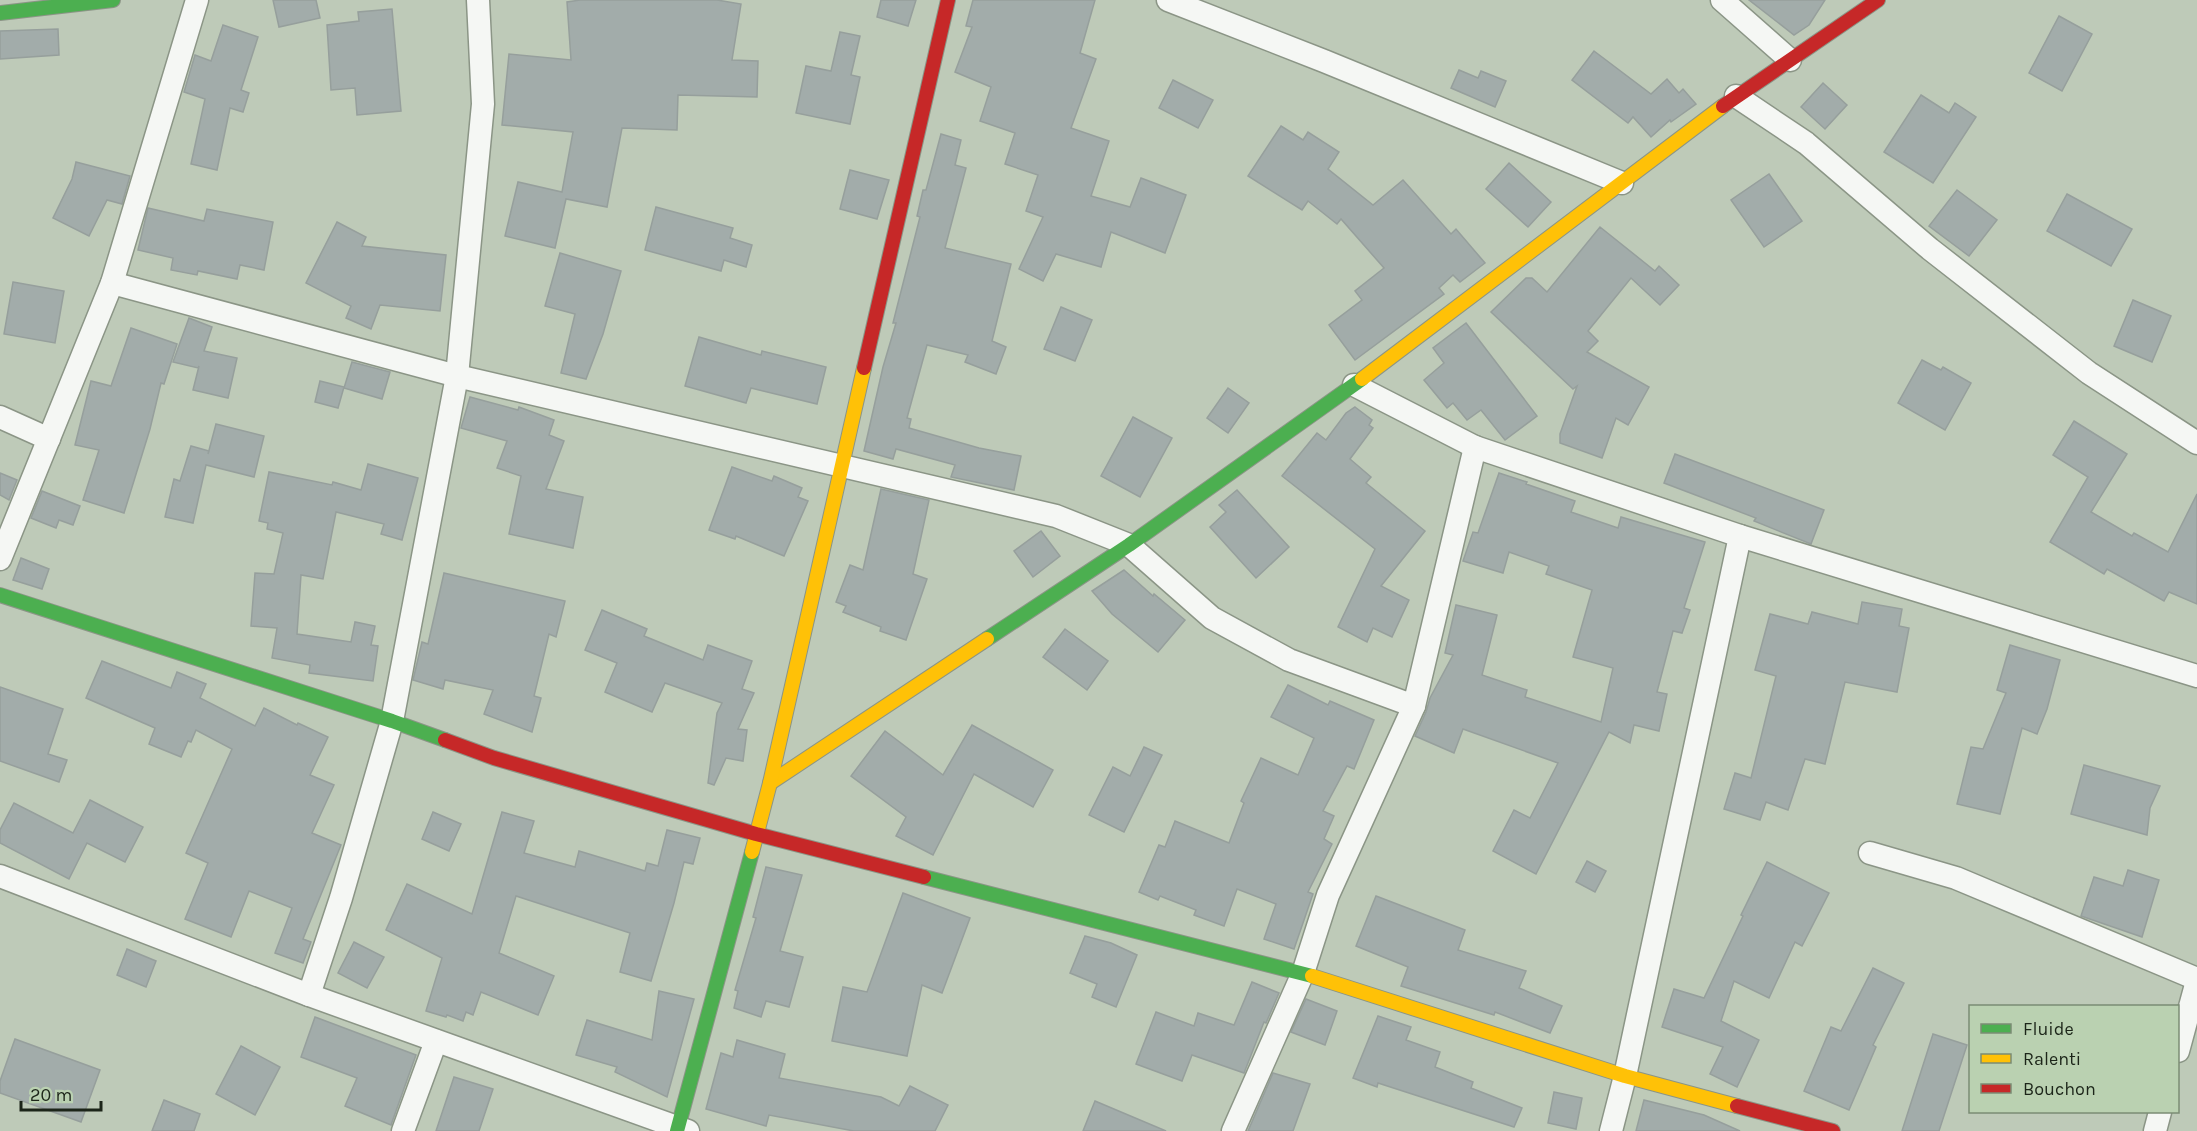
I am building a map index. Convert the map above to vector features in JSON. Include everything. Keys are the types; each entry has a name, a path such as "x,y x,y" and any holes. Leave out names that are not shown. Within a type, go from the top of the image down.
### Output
{"street":[{"path":"0,13 113,0"},
{"path":"0,559 112,284 197,0"},
{"path":"309,995 341,898 392,721 457,376 483,104 478,0"},
{"path":"0,876 309,995 681,1130 770,783 840,466 948,0"},
{"path":"1168,0 1622,183"},
{"path":"1722,0 1790,60"},
{"path":"770,783 1129,545 1354,385 1737,96 1878,0"},
{"path":"1737,96 1806,143 1930,249 2089,374 2197,443"},
{"path":"112,284 457,376 1056,516 1129,545 1212,618 1289,660 1414,706"},
{"path":"1354,385 1475,447 1740,536 2197,676"},
{"path":"0,417 49,439"},
{"path":"1233,1131 1303,973 1328,895 1414,706 1475,447"},
{"path":"1611,1131 1625,1076 1740,536"},
{"path":"0,594 392,721 494,758 756,834 1303,973 1625,1076 1833,1131"},
{"path":"1870,853 1956,878 2197,980 2179,1046"},
{"path":"403,1131 436,1041"},
{"path":"2155,1131 2160,1113"}],"building":[{"path":"273,0 316,0 320,18 279,27"},
{"path":"580,0 717,0 741,4 732,60 758,61 757,97 678,95 677,130 622,128 607,207 566,199 555,248 505,236 518,182 562,192 573,132 502,125 509,54 571,60 567,2"},
{"path":"881,0 916,0 908,26 877,17"},
{"path":"973,0 1095,0 1080,53 1096,59 1071,128 1109,141 1091,196 1130,207 1141,178 1186,195 1165,253 1111,232 1101,267 1056,254 1043,281 1019,269 1043,217 1026,211 1038,175 1005,164 1015,133 980,121 991,87 955,72 972,27 966,26"},
{"path":"1749,0 1825,0 1809,25 1794,35"},
{"path":"392,9 401,111 357,115 355,88 331,90 327,25 359,21 358,12"},
{"path":"2059,16 2092,34 2062,91 2029,73"},
{"path":"223,25 258,37 241,90 249,93 243,112 230,108 217,170 191,164 205,99 184,92 195,55 211,61"},
{"path":"58,29 59,55 0,59 0,31"},
{"path":"840,32 860,36 851,75 860,77 850,124 796,113 806,66 831,71"},
{"path":"1594,51 1651,94 1667,79 1679,93 1683,89 1696,104 1671,122 1670,120 1651,137 1633,117 1628,123 1572,80"},
{"path":"1459,70 1478,78 1481,71 1506,81 1495,107 1451,88"},
{"path":"1173,80 1213,100 1198,128 1159,108"},
{"path":"1823,83 1847,105 1825,129 1801,107"},
{"path":"1921,95 1949,113 1955,103 1976,117 1933,183 1884,152"},
{"path":"1281,126 1303,140 1308,132 1339,152 1328,169 1373,205 1403,180 1451,234 1456,229 1485,263 1460,282 1453,275 1439,288 1444,294 1355,360 1329,325 1362,300 1355,291 1384,268 1341,219 1337,224 1308,201 1302,210 1248,176"},
{"path":"941,134 961,140 955,165 966,168 945,248 1011,264 992,341 1006,347 996,374 965,362 968,355 927,345 907,418 911,419 909,428 979,448 1021,456 1014,490 951,477 955,465 896,449 893,459 864,451 920,217 917,216 923,190 926,190"},
{"path":"76,162 130,176 122,204 107,200 89,236 53,218 72,179"},
{"path":"1509,163 1551,202 1528,227 1486,189"},
{"path":"850,170 889,180 877,219 840,209"},
{"path":"1769,174 1802,221 1764,247 1731,200"},
{"path":"1957,190 1997,220 1969,256 1929,226"},
{"path":"2067,194 2132,229 2111,266 2047,231"},
{"path":"656,207 733,228 730,238 752,245 746,267 724,260 721,271 645,250"},
{"path":"148,208 204,221 207,209 273,222 264,270 240,265 237,279 198,271 197,275 171,270 173,258 138,250"},
{"path":"337,222 366,237 362,246 446,255 440,311 380,305 371,329 346,318 351,306 306,283"},
{"path":"1600,227 1655,271 1659,266 1679,285 1660,305 1631,278 1588,331 1598,341 1587,352 1649,387 1628,425 1616,418 1602,458 1560,443 1560,434 1577,386 1573,389 1491,312 1526,278 1532,278 1547,292"},
{"path":"560,253 621,271 603,334 586,379 561,373 575,314 545,306"},
{"path":"13,282 64,291 55,343 4,334"},
{"path":"2133,300 2171,316 2152,362 2114,346"},
{"path":"1061,307 1092,320 1075,361 1044,349"},
{"path":"189,318 212,327 204,351 237,358 228,398 193,390 199,366 198,368 173,362"},
{"path":"1466,323 1537,416 1505,440 1481,410 1467,420 1453,403 1447,408 1424,380 1444,363 1433,348"},
{"path":"131,328 177,344 164,384 161,383 150,429 124,513 83,500 99,450 75,445 91,381 111,386"},
{"path":"699,337 761,355 762,351 826,367 817,404 751,388 746,403 685,386"},
{"path":"1922,360 1941,370 1943,367 1971,383 1945,430 1898,403"},
{"path":"352,362 390,372 382,399 344,388"},
{"path":"320,381 344,387 338,408 315,402"},
{"path":"1228,388 1249,403 1228,433 1207,418"},
{"path":"470,397 518,410 519,407 554,420 549,435 564,441 546,489 583,497 573,548 509,534 521,476 497,468 507,441 461,428"},
{"path":"1355,407 1372,420 1369,425 1373,428 1350,459 1371,477 1366,483 1425,531 1381,586 1409,600 1392,637 1373,628 1367,642 1338,627 1375,549 1282,476 1317,433 1326,440 1346,413"},
{"path":"1133,417 1172,438 1140,497 1101,476"},
{"path":"2074,421 2127,454 2091,512 2132,536 2134,533 2168,552 2197,494 2197,604 2169,592 2164,601 2107,569 2104,574 2050,542 2088,477 2053,455"},
{"path":"216,424 264,436 254,477 206,465 193,523 165,517 174,479 180,481 191,446 209,451"},
{"path":"1675,454 1824,510 1811,544 1754,521 1756,518 1664,483"},
{"path":"368,464 418,478 402,540 381,534 384,524 336,512 323,579 301,575 297,634 351,642 355,622 375,626 371,645 378,646 373,681 309,673 310,665 272,658 277,628 251,626 255,573 274,574 283,533 267,529 268,523 259,521 269,472 332,485 333,482 361,490"},
{"path":"732,467 772,481 774,476 802,488 798,497 808,501 784,556 736,536 735,539 709,530"},
{"path":"0,473 17,480 9,500 0,495"},
{"path":"1499,473 1575,501 1571,512 1618,528 1621,517 1705,542 1684,608 1690,610 1682,633 1673,631 1657,692 1667,694 1659,731 1634,725 1630,743 1609,732 1536,874 1493,851 1514,810 1530,818 1558,763 1463,729 1454,753 1415,736 1430,698 1453,655 1445,653 1456,605 1497,615 1482,675 1527,690 1525,697 1601,722 1613,668 1573,657 1592,590 1546,574 1549,566 1509,552 1503,573 1463,561 1473,532 1478,533"},
{"path":"881,489 929,500 913,574 927,579 906,640 880,631 881,627 843,612 846,606 836,602 850,565 863,570"},
{"path":"1237,490 1289,547 1256,578 1210,527 1226,512 1219,505"},
{"path":"42,491 80,506 73,525 59,520 56,528 31,518"},
{"path":"1041,531 1060,556 1033,577 1014,551"},
{"path":"21,558 49,569 42,589 13,580"},
{"path":"1124,570 1185,620 1158,652 1112,614 1092,591"},
{"path":"444,573 565,601 556,637 549,634 534,696 541,698 532,732 484,714 493,690 445,680 443,689 413,680 422,642 428,644"},
{"path":"1862,602 1902,609 1899,626 1909,628 1897,692 1845,682 1825,764 1805,759 1788,810 1766,802 1760,820 1724,809 1735,773 1751,778 1776,676 1755,670 1770,614 1808,624 1812,612 1858,624"},
{"path":"602,610 647,629 644,636 703,660 708,645 752,661 742,689 754,693 738,729 747,730 743,761 726,758 714,785 708,783 717,713 722,703 665,683 652,712 605,692 617,663 585,650"},
{"path":"1065,629 1108,661 1087,690 1043,657"},
{"path":"2010,645 2060,660 2047,709 2037,734 2022,728 2000,814 1957,804 1971,747 1983,749 2006,693 1997,690"},
{"path":"102,661 171,688 177,672 206,684 200,698 255,726 264,708 297,725 298,723 328,737 310,775 334,785 312,833 341,845 303,939 311,942 303,963 275,953 292,908 249,891 231,937 185,919 208,863 186,853 232,749 196,730 181,757 149,744 155,728 86,698"},
{"path":"1288,685 1328,705 1330,701 1374,720 1354,769 1347,766 1323,811 1334,816 1324,839 1332,844 1308,892 1313,894 1294,949 1264,939 1276,904 1237,889 1224,926 1194,915 1196,910 1160,896 1158,900 1139,892 1159,845 1165,847 1175,821 1229,843 1244,803 1241,801 1261,758 1298,775 1314,738 1271,717"},
{"path":"0,687 63,709 48,754 67,760 59,782 0,761"},
{"path":"972,725 1053,770 1033,807 974,774 933,855 896,836 906,817 851,776 885,731 943,775"},
{"path":"1144,747 1162,755 1124,832 1089,815 1113,767 1130,776"},
{"path":"2084,765 2160,786 2150,808 2147,835 2071,814"},
{"path":"90,800 143,827 125,862 87,843 69,879 0,843 0,830 14,803 73,833"},
{"path":"433,812 461,824 449,851 422,839"},
{"path":"502,812 534,821 524,853 575,867 579,851 645,871 647,863 658,866 667,830 700,838 693,864 684,862 651,981 620,972 630,933 516,896 499,953 554,976 538,1015 481,992 473,1015 466,1012 463,1021 426,1011 442,958 386,930 407,884 472,914"},
{"path":"1587,861 1606,871 1595,892 1576,882"},
{"path":"1767,862 1829,893 1802,946 1795,942 1769,998 1734,981 1721,1021 1759,1040 1737,1087 1710,1074 1723,1047 1662,1027 1674,989 1704,998"},
{"path":"766,867 802,875 780,951 803,957 789,1007 766,1001 761,1017 734,1008 738,991 735,990 756,918 753,917"},
{"path":"2128,870 2159,880 2142,937 2081,916 2094,877 2123,886"},
{"path":"903,893 970,918 942,993 922,985 907,1056 832,1041 843,987 867,992"},
{"path":"1376,896 1465,930 1458,950 1526,971 1519,988 1562,1006 1550,1033 1495,1012 1494,1015 1401,986 1408,967 1356,946"},
{"path":"1085,936 1111,943 1137,955 1116,1007 1092,997 1097,984 1070,973"},
{"path":"354,942 384,957 367,988 338,973"},
{"path":"127,949 156,961 146,987 117,975"},
{"path":"1873,968 1904,983 1873,1045 1876,1047 1849,1110 1804,1091 1831,1027 1841,1031"},
{"path":"1252,982 1279,993 1266,1023 1264,1022 1244,1073 1192,1055 1182,1081 1136,1064 1156,1012 1194,1026 1198,1013 1234,1025"},
{"path":"659,991 694,999 667,1097 615,1072 617,1067 576,1055 587,1020 652,1040"},
{"path":"1306,999 1337,1011 1325,1045 1291,1032"},
{"path":"1378,1016 1411,1027 1406,1040 1440,1052 1435,1067 1473,1082 1471,1088 1522,1108 1514,1127 1378,1083 1377,1087 1353,1078"},
{"path":"315,1017 416,1055 391,1125 345,1106 357,1078 301,1057"},
{"path":"1933,1034 1967,1045 1939,1131 1902,1131"},
{"path":"15,1039 100,1070 81,1122 0,1093 0,1081"},
{"path":"737,1040 785,1054 779,1078 881,1097 899,1106 910,1086 948,1105 935,1131 854,1131 769,1115 766,1126 706,1109 721,1053 733,1057"},
{"path":"241,1046 280,1067 255,1115 216,1094"},
{"path":"1273,1073 1310,1084 1293,1131 1248,1131"},
{"path":"454,1077 493,1089 479,1131 436,1131"},
{"path":"1554,1092 1582,1098 1576,1129 1548,1123"},
{"path":"164,1100 200,1114 194,1131 152,1131"},
{"path":"1644,1100 1704,1115 1740,1131 1636,1131"},
{"path":"1095,1101 1166,1131 1083,1131"}],"traffic: fast":[{"path":"0,13 113,0"},
{"path":"987,639 1129,545 1362,379"},
{"path":"0,595 445,740"},
{"path":"677,1131 752,852"},
{"path":"924,877 1312,976"}],"traffic: slow":[{"path":"1362,379 1723,106"},
{"path":"752,852 770,783 864,368"},
{"path":"770,783 987,639"},
{"path":"1312,976 1625,1076 1737,1106"}],"traffic: jam":[{"path":"864,368 948,0"},
{"path":"1723,106 1878,0"},
{"path":"445,740 494,758 756,834 924,877"},
{"path":"1737,1106 1833,1131"}]}
